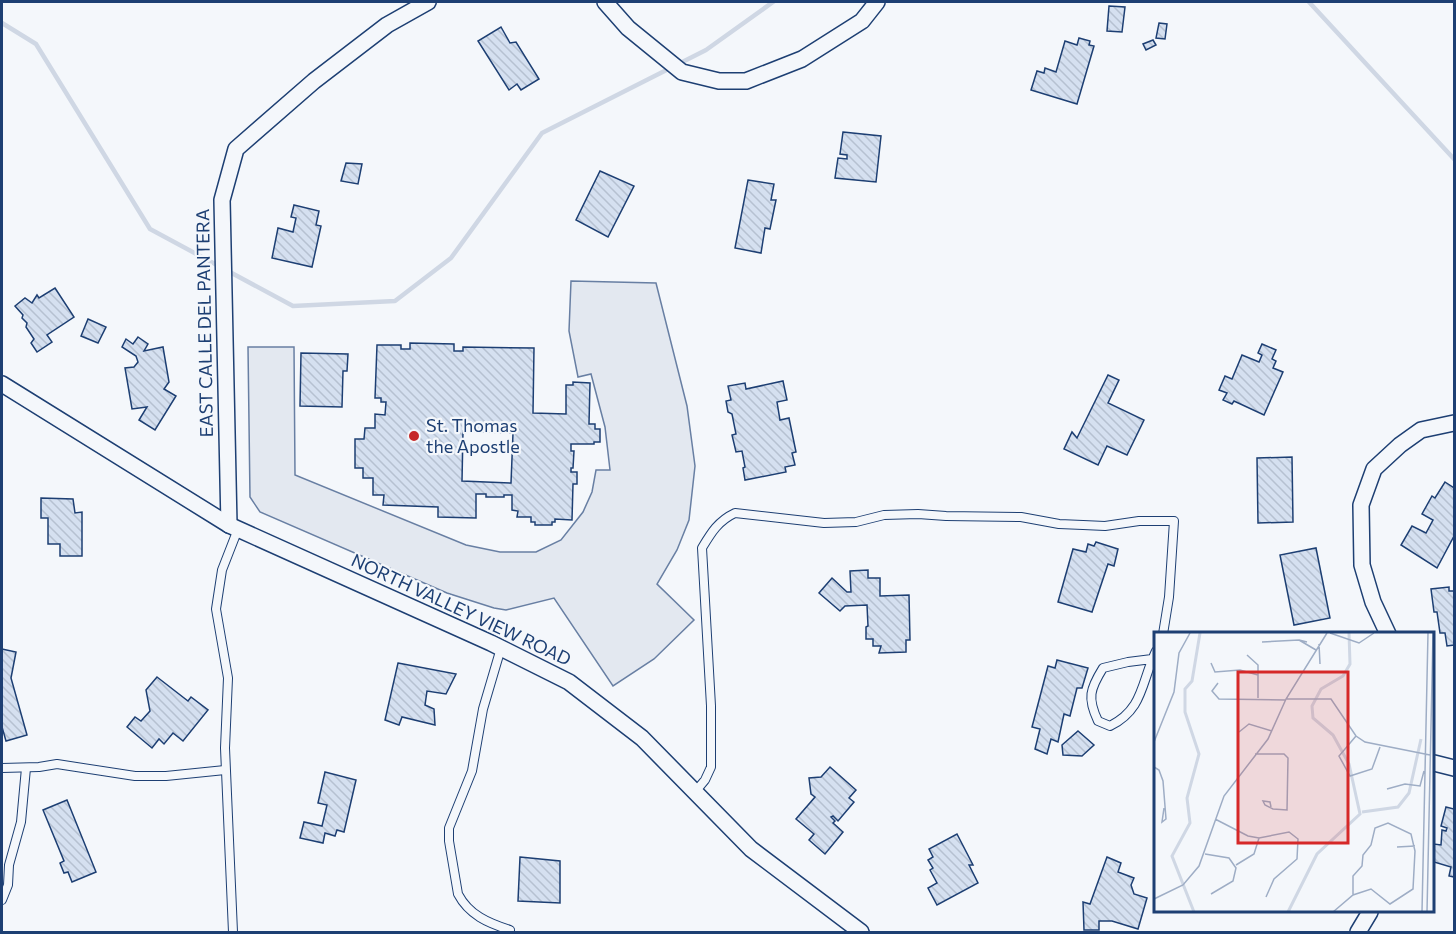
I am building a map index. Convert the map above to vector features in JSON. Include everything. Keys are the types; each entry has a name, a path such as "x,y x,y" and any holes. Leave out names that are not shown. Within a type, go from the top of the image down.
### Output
{"street":[{"name":"EAST CALLE DEL PANTERA","path":"233,527 222,200 236,149 314,81 387,25 428,2"},
{"path":"605,2 628,28 681,72 719,81 746,81 802,59 862,21 877,2"},
{"name":"NORTH VALLEY VIEW ROAD","path":"2,384 233,527 501,648 569,682 642,738 751,849 861,933"},
{"path":"1387,632 1373,602 1362,565 1361,505 1374,469 1400,445 1421,430 1455,423"},
{"path":"1435,763 1455,768"},
{"path":"1358,933 1369,913"}],"lane":[{"path":"695,792 705,780 711,767 711,706 702,548 712,530 725,518 735,513 824,523 856,522 884,515 918,514 1021,517 1105,526 1139,521 1174,521 1169,597 1163,632"},
{"path":"233,527 222,570 216,609 228,678 225,770 233,933"},
{"path":"501,648 483,709 472,771 449,828 449,841 458,894 462,901 478,917 510,930"},
{"path":"1152,659 1103,668 1092,686 1090,705 1098,722 1110,726 1120,721 1136,705 1154,655"},
{"path":"2,768 57,764 135,776 166,776 225,770"},
{"path":"2,900 8,885 9,865 21,822 26,768"}],"shaded area":[{"path":"571,281 656,283 687,406 695,466 689,520 677,550 657,584 694,620 654,659 613,686 554,598 506,610 447,593 260,512 250,497 248,347 294,347 295,475 466,545 500,552 536,552 561,540 583,512 592,492 596,470 610,470 605,427 591,374 578,377 569,331"}],"building":[{"path":"1109,6 1125,7 1122,32 1107,31"},
{"path":"1159,23 1167,24 1165,39 1156,38"},
{"path":"501,27 510,43 516,42 539,79 521,90 517,84 509,90 478,41"},
{"path":"1079,38 1090,41 1089,45 1094,46 1077,104 1031,90 1037,71 1044,73 1045,68 1056,72 1065,41 1077,45"},
{"path":"1153,40 1156,45 1146,50 1143,44"},
{"path":"843,132 881,136 876,182 835,178 838,158 847,159 847,155 840,154"},
{"path":"346,163 362,164 358,184 341,181"},
{"path":"600,171 634,186 608,237 576,220"},
{"path":"748,180 774,184 771,200 776,200 770,229 765,228 761,253 735,248"},
{"path":"294,205 319,211 316,225 321,226 312,267 272,258 278,228 293,232 296,218 291,217"},
{"path":"55,288 74,317 47,335 52,342 37,352 31,343 34,339 26,327 27,323 15,306 25,298 32,303 37,295 39,298"},
{"path":"88,319 106,327 98,343 81,336"},
{"path":"138,337 148,344 144,351 163,347 169,382 164,389 176,396 155,430 139,420 147,407 132,409 125,368 134,367 138,362 136,356 122,347 126,339 133,344"},
{"name":"St. Thomas the Apostle","path":"410,343 454,344 454,351 463,351 463,347 534,348 533,413 566,414 566,385 573,385 573,382 590,383 589,424 595,424 595,429 600,429 600,442 571,444 571,451 574,451 571,472 577,472 577,484 573,484 572,520 555,519 552,525 535,525 535,522 531,522 531,517 517,517 518,511 512,510 512,495 486,497 486,494 476,494 476,518 438,517 438,507 383,505 384,495 373,495 373,478 363,478 363,468 355,468 355,439 364,439 365,428 375,428 375,414 385,415 386,402 381,402 381,398 375,398 377,345 401,345 401,349 410,349","holes":["463,431 513,433 511,483 462,481"]},
{"path":"1262,344 1276,350 1272,359 1276,361 1273,368 1283,372 1264,415 1234,401 1232,404 1223,400 1227,393 1219,390 1225,376 1232,379 1242,355 1259,362 1262,355 1258,353"},
{"path":"301,353 348,354 347,371 343,371 342,407 300,406"},
{"path":"1108,375 1119,380 1108,403 1144,420 1127,455 1107,446 1098,465 1064,449 1072,432 1077,438"},
{"path":"783,381 787,400 777,402 780,420 789,418 796,452 792,453 795,465 785,467 786,472 745,480 742,451 736,452 732,435 736,434 732,414 728,412 726,401 731,400 728,386 745,383 746,389"},
{"path":"1292,457 1293,522 1258,523 1257,458"},
{"path":"1445,482 1454,488 1454,536 1437,568 1401,545 1412,526 1426,533 1433,520 1422,514 1432,496 1435,498"},
{"path":"41,498 73,499 75,513 82,512 82,556 60,556 60,544 48,544 48,518 41,518"},
{"path":"1096,542 1118,549 1114,566 1108,564 1092,612 1058,602 1073,549 1086,552 1088,544 1094,546"},
{"path":"1316,548 1330,618 1294,625 1280,555"},
{"path":"868,570 868,578 880,578 880,596 909,595 910,640 906,640 906,652 879,653 881,646 873,646 873,639 866,639 867,605 845,606 840,611 819,593 832,578 847,592 851,592 850,571"},
{"path":"1449,587 1449,591 1454,591 1454,645 1447,646 1445,633 1440,633 1437,612 1434,612 1431,589"},
{"path":"2,649 16,652 11,678 27,735 6,741 2,727"},
{"path":"1057,660 1088,668 1082,688 1077,688 1070,716 1064,714 1058,742 1051,739 1047,754 1035,749 1040,729 1032,727 1048,666 1055,668"},
{"path":"398,663 456,674 446,694 427,691 425,705 434,709 435,725 402,717 399,725 385,720"},
{"path":"157,677 188,701 191,697 208,710 183,741 173,733 164,744 159,739 152,748 127,727 135,717 141,721 150,711 146,690"},
{"path":"1078,731 1094,745 1082,756 1063,755 1062,745"},
{"path":"830,767 856,790 849,798 854,802 838,821 833,816 831,817 835,821 833,823 843,832 825,854 809,840 814,834 796,819 815,797 811,794 809,778 821,777"},
{"path":"325,772 356,780 344,832 337,830 335,836 325,833 323,843 300,838 304,822 322,826 327,805 318,803"},
{"path":"67,800 96,872 72,882 68,872 64,873 60,863 64,861 43,810"},
{"path":"1446,807 1454,809 1454,877 1449,876 1451,867 1435,862 1435,844 1441,845 1442,830 1446,831 1447,828 1441,826"},
{"path":"957,834 973,865 969,865 978,883 937,905 928,888 937,883 930,870 933,868 928,860 933,857 929,849"},
{"path":"520,857 560,861 560,903 518,901"},
{"path":"1107,857 1121,863 1118,872 1134,878 1131,885 1134,894 1147,898 1138,929 1112,921 1099,921 1099,930 1084,930 1083,902 1090,904"}],"waterway":[{"path":"2,23 36,44 150,229 293,306 395,301 451,258 542,133 706,50 773,2"},
{"path":"1309,2 1454,159"}],"place":[{"name":"St. Thomas the Apostle","path":"414,436"}]}
